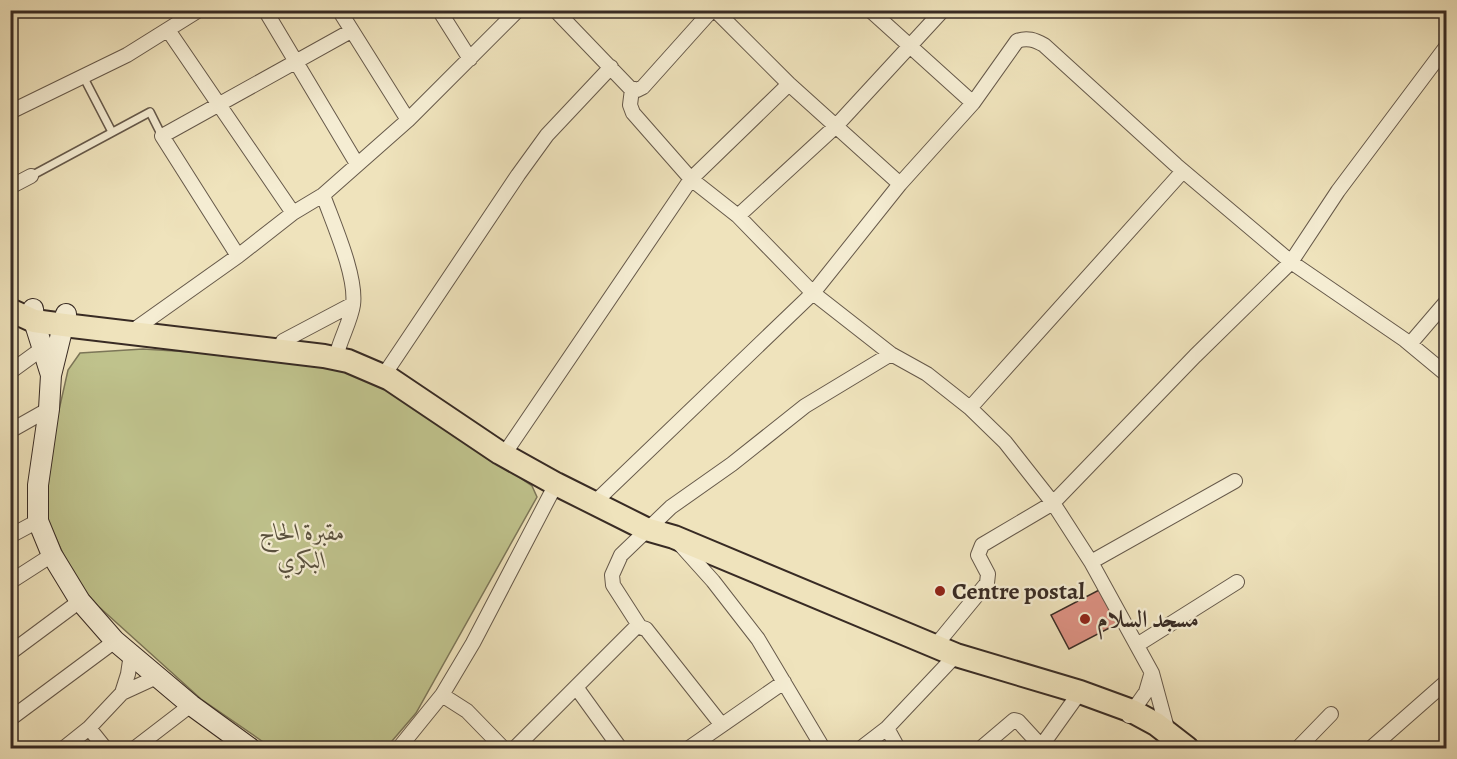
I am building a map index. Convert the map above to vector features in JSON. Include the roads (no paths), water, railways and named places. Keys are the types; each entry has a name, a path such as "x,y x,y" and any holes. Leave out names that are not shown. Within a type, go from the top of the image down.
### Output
{"main road":[{"path":"22,312 324,356 348,362 390,379 500,453 646,529 674,537 946,650 1080,692 1129,716 1156,724 1176,744"},
{"path":"65,320 283,340 338,350 388,369 415,384 509,447 556,484"}],"street":[{"path":"10,112 84,78 127,55 199,10"},
{"path":"266,10 294,61 357,164"},
{"path":"339,10 408,120"},
{"path":"439,10 470,59"},
{"path":"138,327 238,256 293,213 323,195 408,120 518,10"},
{"path":"561,13 632,89 637,90 643,87 714,10 789,84 900,184"},
{"path":"870,10 973,103"},
{"path":"738,216 836,126 942,10"},
{"path":"168,30 293,213"},
{"path":"238,256 162,136 351,31"},
{"path":"594,503 813,293 900,184 973,103 1017,41 1025,39 1035,40 1044,45 1183,171 1291,262 1410,344 1446,374"},
{"path":"861,748 886,728 946,650 987,583 988,574 978,555 982,545 1053,503 1291,262 1338,191 1446,47"},
{"path":"388,369 541,143 611,67"},
{"path":"509,447 691,179 789,84"},
{"path":"632,89 630,105 633,113 691,179 738,216 813,293 891,354 927,374 970,408 1005,442 1053,503 1091,562 1152,673 1176,744"},
{"path":"970,408 1183,171"},
{"path":"10,187 31,176"},
{"path":"323,195 349,271 353,304 338,350"},
{"path":"1410,344 1446,302"},
{"path":"283,340 353,304"},
{"path":"22,312 42,348 51,375"},
{"path":"65,320 51,375 49,410 38,485 38,521 52,555 80,601 115,641 191,705 247,748"},
{"path":"10,372 42,348"},
{"path":"640,627 617,594 614,585 612,574 621,555 671,507 761,442 805,406 891,354"},
{"path":"10,431 49,410"},
{"path":"1091,562 1235,481"},
{"path":"399,748 442,695 473,643 556,484"},
{"path":"10,536 38,521"},
{"path":"674,537 713,581 758,639 823,748"},
{"path":"10,582 52,555"},
{"path":"1137,645 1237,582"},
{"path":"10,653 80,601"},
{"path":"514,748 634,627 646,629 722,724"},
{"path":"10,719 115,641"},
{"path":"122,693 131,654"},
{"path":"1129,716 1146,692 1152,673"},
{"path":"64,748 89,728 122,693 159,676"},
{"path":"689,748 784,682"},
{"path":"1371,748 1446,682"},
{"path":"576,687 620,748"},
{"path":"981,748 1014,720 1018,721 1040,747 1080,692"},
{"path":"442,695 466,711 503,748"},
{"path":"135,748 191,705"},
{"path":"1298,748 1331,714"},
{"path":"89,728 105,748"},
{"path":"886,728 898,748"}],"lane":[{"path":"84,78 112,132"},
{"path":"31,176 150,112 162,136"}],"place":[{"name":"Centre postal","path":"940,591"},
{"name":"مسجد السلام","path":"1085,619"}],"park label":[{"name":"مقبرة الحاج البكري","path":"302,546"}]}
